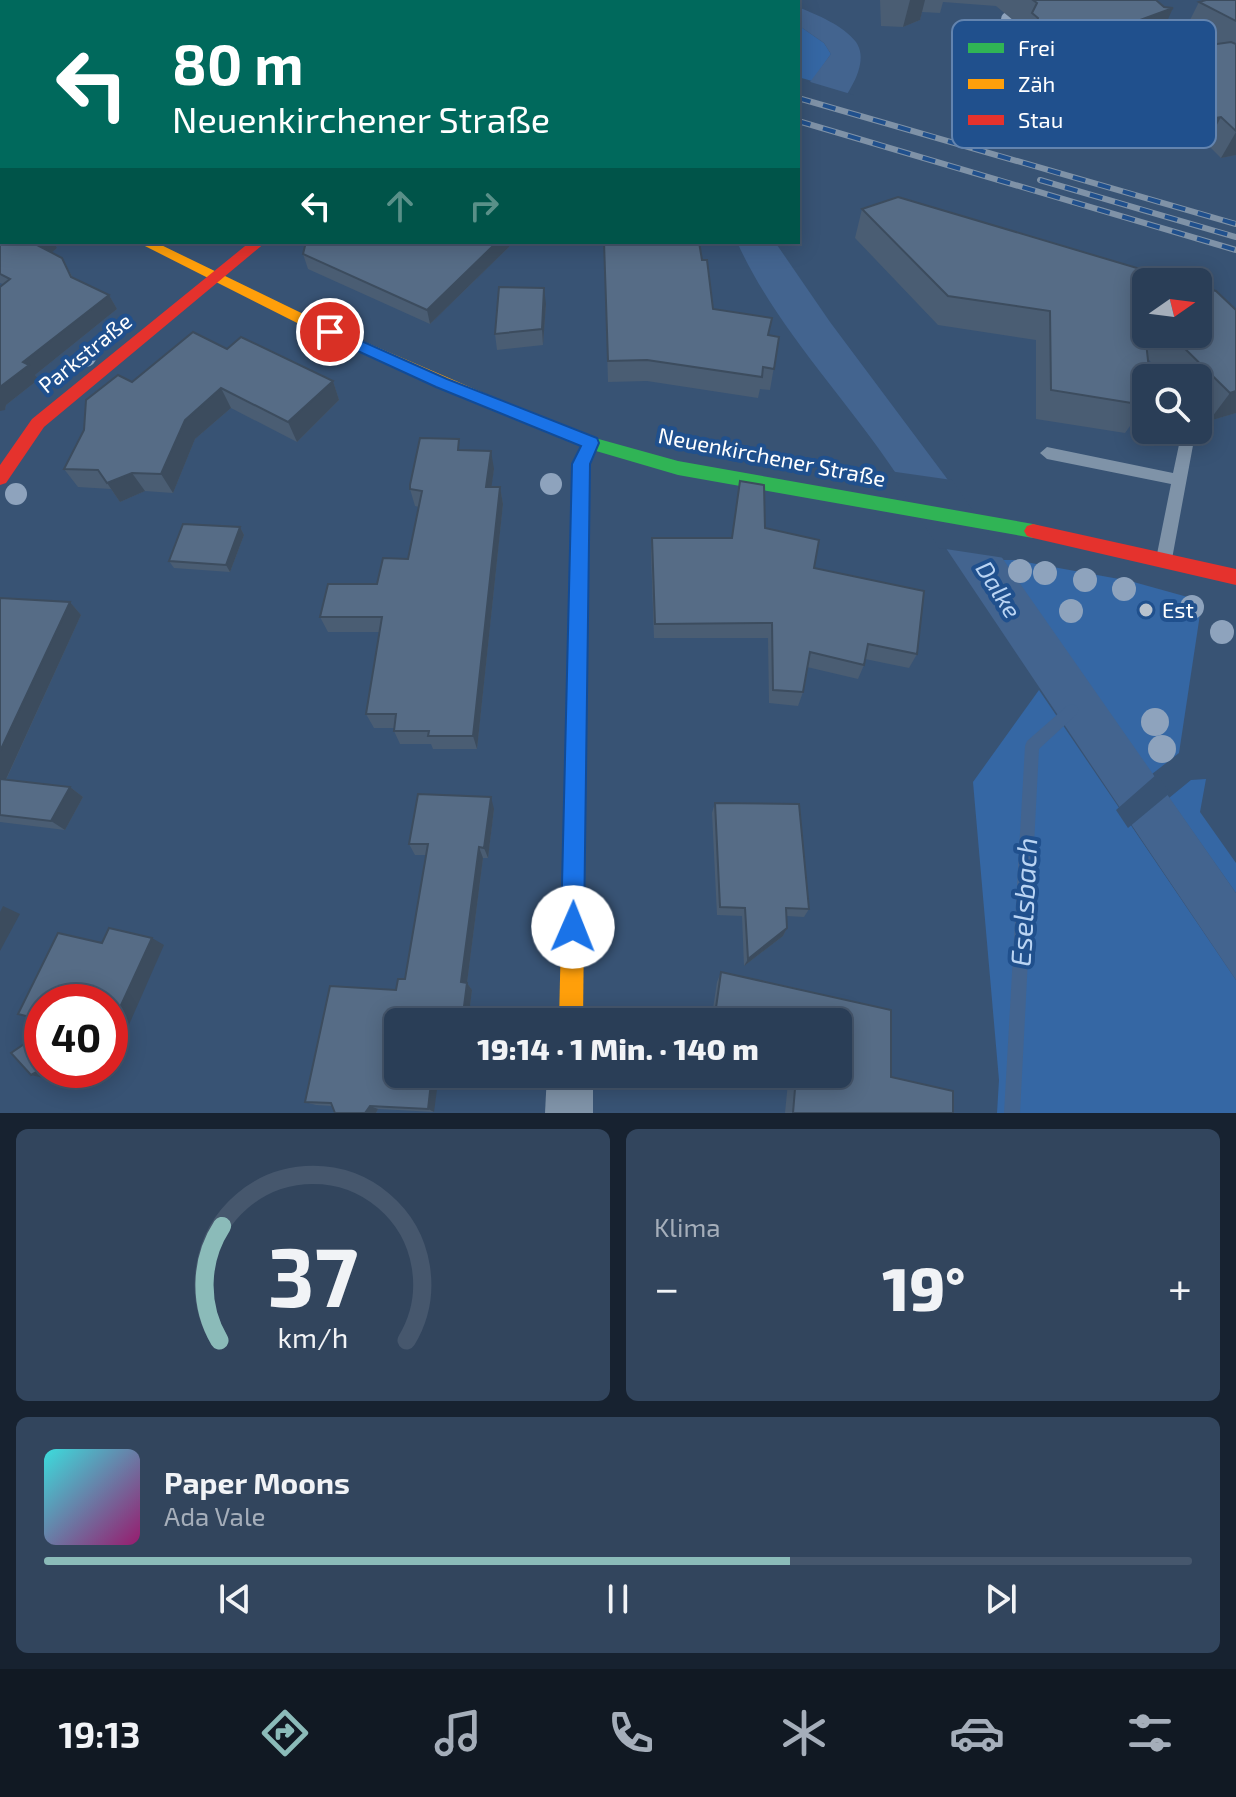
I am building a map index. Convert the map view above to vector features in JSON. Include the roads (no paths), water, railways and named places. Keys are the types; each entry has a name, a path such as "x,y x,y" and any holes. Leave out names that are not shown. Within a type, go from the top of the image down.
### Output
{"main road":[{"name":"Neuenkirchener Straße","path":"148,244 441,383 591,443 678,468 992,522 1236,577"},
{"name":"Parkstraße","path":"0,478 38,423 256,244"},
{"path":"571,1008 581,464 591,443"}],"street":[{"path":"569,1113 570,1088"}],"lane":[{"path":"1164,559 1186,444"},
{"path":"1047,453 1180,480"}],"water":[{"path":"800,8 844,30 856,42 861,54 854,83 845,98 804,147 800,95 831,54 824,43 800,26"},
{"name":"Dalke","path":"738,244 776,244 830,322 945,476 1236,893 1236,980 895,472 790,332"}],"waterway":[{"name":"Eselsbach","path":"1012,1113 1032,746 1072,710"}],"railway":[{"path":"800,99 952,142"},
{"path":"800,122 1236,250"},
{"path":"972,148 1236,224"},
{"path":"1040,180 1236,237"}],"place":[{"name":"Est","path":"1146,610"}]}
